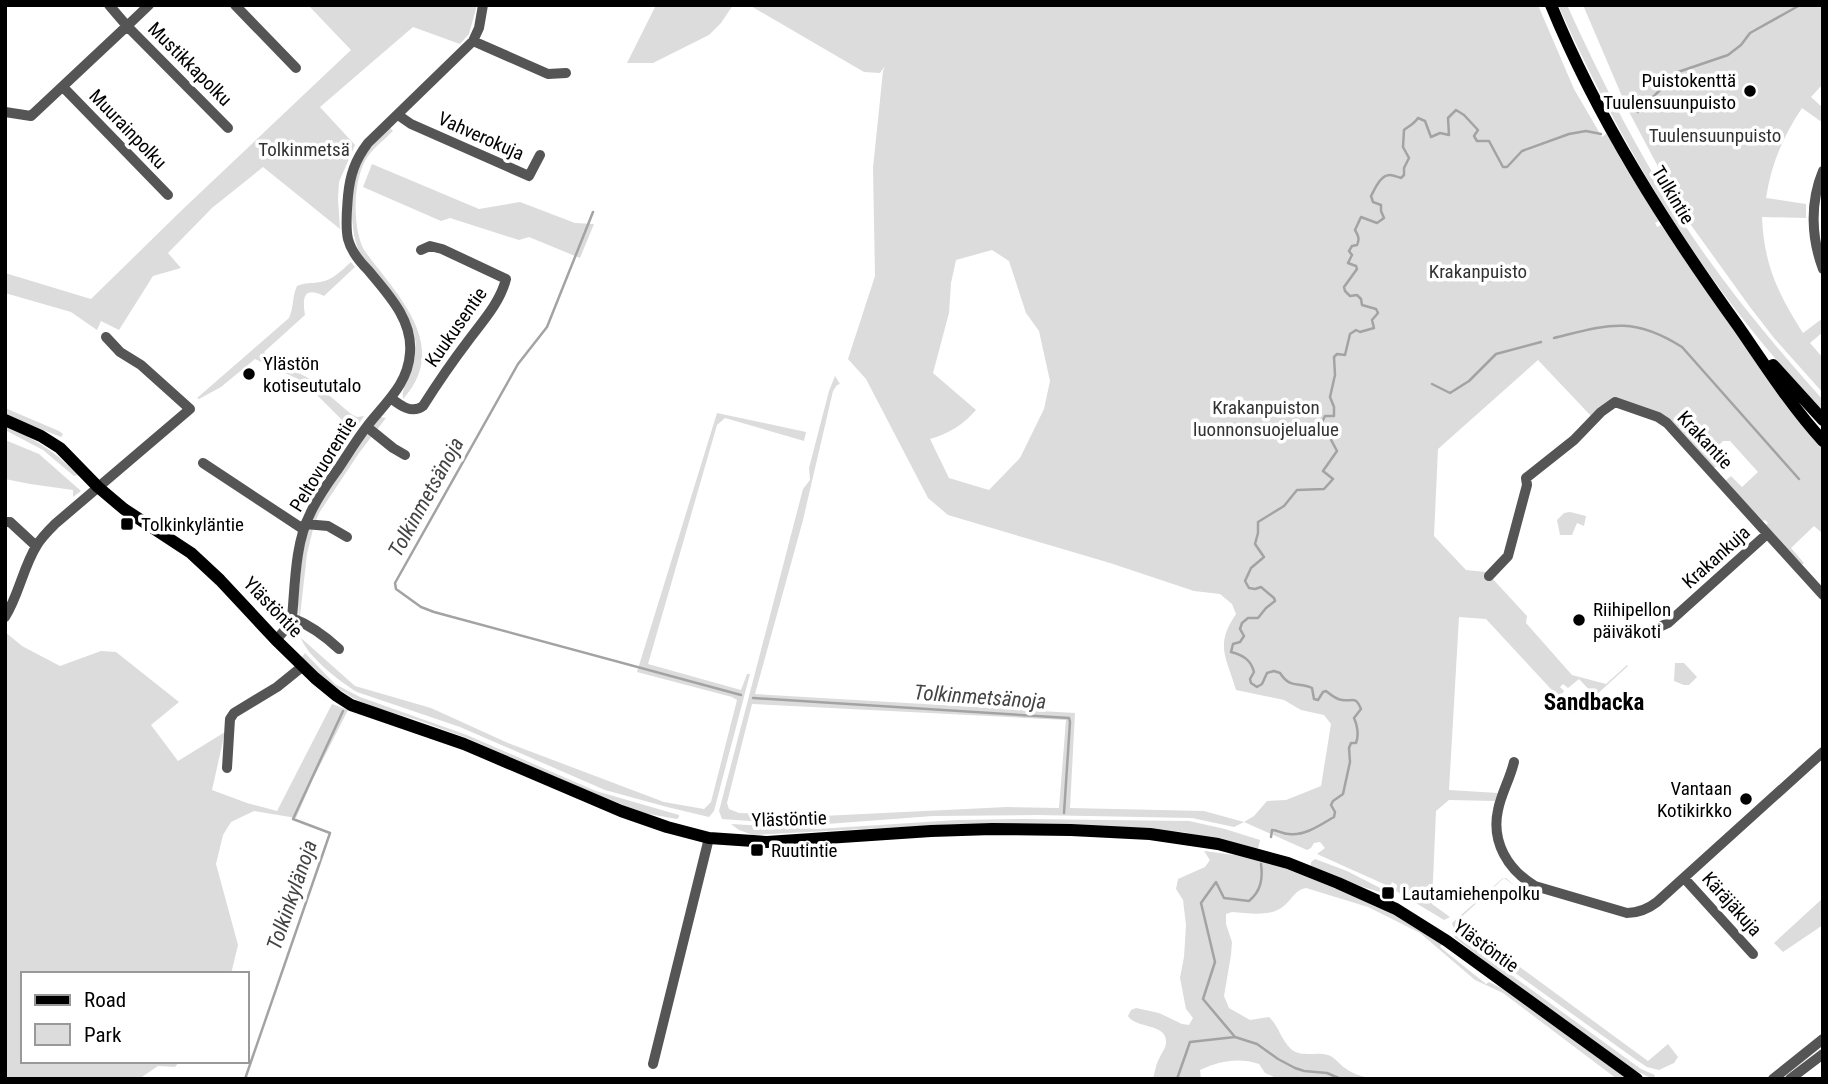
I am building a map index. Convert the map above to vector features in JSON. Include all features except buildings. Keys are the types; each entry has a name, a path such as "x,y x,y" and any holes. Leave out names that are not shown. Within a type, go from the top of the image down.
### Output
{"main road":[{"name":"Tulkintie","path":"1551,5 1582,73 1643,183 1695,267 1735,323"},
{"path":"1735,323 1823,420"},
{"path":"1735,323 1823,441"},
{"name":"Ylästöntie","path":"5,420 41,436 60,449 98,487 132,515 191,553 326,688 351,705 464,744 621,811 709,838 767,842 931,831 1071,830 1150,834 1242,849 1288,863 1357,891 1421,923 1637,1079"}],"street":[{"name":"Mustikkapolku","path":"109,5 228,128"},
{"path":"5,112 31,116 149,5"},
{"path":"235,5 296,68"},
{"name":"Peltovuorentie","path":"276,640 292,618 304,527 327,485 367,427 392,399 410,362 410,341 403,316 357,256 348,239 349,184 355,163 368,143 473,41 479,28 483,5"},
{"path":"473,41 548,74 566,73"},
{"name":"Muurainpolku","path":"63,87 168,195"},
{"name":"Vahverokuja","path":"398,115 411,124 529,176 540,155"},
{"path":"1823,171 1814,208 1815,242 1823,269"},
{"name":"Kuukusentie","path":"392,399 411,410 418,410 423,406 503,292 506,279 442,249 430,246 421,250"},
{"path":"5,617 13,604 36,546 55,524 190,409 141,365 120,352 106,337"},
{"name":"Krakantie","path":"1489,576 1508,556 1527,485 1526,478 1574,440 1601,412 1615,402 1667,423 1823,595"},
{"path":"367,427 405,455"},
{"path":"203,463 304,527 328,526 346,537"},
{"path":"5,522 10,522 36,546"},
{"name":"Krakankuja","path":"1653,630 1668,624 1767,534"},
{"path":"292,618 326,637 339,649"},
{"path":"227,768 230,719 234,713 277,687 303,666"},
{"path":"1514,762 1497,812 1496,824 1504,858 1525,880 1535,886 1627,914 1648,909 1823,751"},
{"path":"653,1064 709,838"},
{"name":"Käräjäkuja","path":"1684,878 1753,954"},
{"path":"1773,1079 1823,1040"},
{"path":"1790,1079 1823,1054"}],"green space":[{"name":"Tolkinmetsä","path":"308,5 477,5 469,34 460,44 413,27 320,107 355,145 339,182 340,229 263,167 212,208 168,253 181,268 153,276 119,330 101,321 97,330 71,312 5,293 5,273 91,299 351,50"},
{"path":"656,5 733,5 709,35 653,63 627,63"},
{"path":"749,5 1538,5 1574,89 1602,137 1607,133 1659,221 1655,223 1657,227 1661,225 1798,419 1823,448 1823,534 1814,526 1791,548 1804,563 1801,565 1766,525 1768,523 1725,481 1731,476 1742,487 1758,472 1730,441 1723,441 1719,445 1717,454 1720,464 1713,468 1675,426 1614,398 1591,416 1538,360 1438,449 1434,536 1466,570 1486,572 1491,577 1527,616 1526,623 1572,675 1606,684 1628,666 1595,696 1579,679 1568,688 1563,684 1560,687 1564,691 1562,694 1577,711 1574,714 1486,619 1459,617 1449,790 1498,793 1495,801 1449,800 1436,811 1432,904 1450,917 1444,920 1396,891 1397,885 1392,882 1390,887 1317,854 1325,848 1320,842 1314,843 1307,850 1244,822 1254,816 1267,801 1286,800 1321,786 1331,724 1324,715 1301,710 1284,700 1236,690 1226,660 1224,644 1229,625 1236,614 1232,604 1220,594 1194,591 948,515 928,498 866,379 848,359 875,276 873,168 885,66 880,73 864,72","holes":["992,250 1009,261 1026,313 1039,331 1050,381 1044,409 1020,458 989,490 949,478 930,439 955,428 976,410 933,373 949,313 956,260"]},
{"path":"1558,5 1567,5 1622,119 1686,227 1752,316 1823,400 1823,412 1747,324 1676,225 1613,117"},
{"name":"Tuulensuunpuisto","path":"1583,5 1823,5 1823,84 1811,97 1823,108 1823,123 1802,108 1779,151 1766,198 1806,204 1806,218 1762,217 1769,265 1786,305 1803,333 1823,318 1823,332 1810,343 1823,358 1823,393 1774,338 1683,214 1627,108"},
{"path":"390,128 393,131 372,151 362,168 356,191 356,217 364,250 403,302 414,320 420,339 422,359 417,379 403,399 415,354 415,337 408,319 394,297 361,255 352,223 353,185 359,165"},
{"path":"372,164 479,209 520,202 575,223 594,224 580,258 529,237 519,240 450,218 441,221 363,187"},
{"path":"351,262 355,267 324,296 312,292 306,295 305,315 264,352 310,379 351,414 364,416 351,435 348,426 308,386 297,393 301,383 298,379 255,359 221,387 197,398 289,318 297,286 329,279"},
{"path":"835,376 840,384 833,391 803,520 755,694 1075,713 1070,808 1204,811 1244,822 1234,827 1192,818 1037,815 933,816 827,824 722,819 719,811 803,489 810,480 809,468","holes":["752,704 1066,720 1059,808 1007,807 822,816 739,813 729,809 727,803"]},
{"path":"5,408 63,434 61,437 5,415"},
{"path":"717,413 806,432 804,441 725,418 717,425 648,664 741,690 747,674 750,674 714,811 709,817 605,790 460,727 357,692 325,668 304,645 301,638 355,686 431,708 508,743 664,802 704,809 711,802 737,700 637,672"},
{"path":"381,417 386,418 359,453 319,513 314,525 307,554 299,625 302,559 308,529 319,506"},
{"path":"5,426 44,446 78,475 74,476 43,450 5,430"},
{"path":"5,440 39,454 81,491 73,497 73,490 5,479"},
{"path":"1564,513 1586,516 1584,526 1577,523 1572,535 1560,535 1557,520"},
{"path":"5,632 22,646 60,666 101,651 116,652 179,702 151,725 178,761 225,732 212,790 277,811 332,704 348,710 296,818 254,811 231,822 223,835 216,864 238,945 231,972 21,972 21,1063 178,1063 175,1067 158,1066 139,1079 5,1079"},
{"path":"305,653 335,684 360,697 467,735 596,791 679,817 677,819 643,813 464,737 370,706 327,681 302,657"},
{"path":"1675,663 1684,663 1697,677 1689,685 1674,681"},
{"path":"957,820 1189,821 1260,840 1258,849 1183,832 1074,825 957,824 753,835 731,824 817,829"},
{"path":"1204,851 1242,856 1284,868 1399,916 1442,944 1440,947 1486,984 1489,982 1505,990 1628,1079 1617,1079 1503,993 1475,980 1420,933 1368,907 1306,888 1273,912 1226,914 1232,942 1224,996 1229,1008 1250,1020 1269,1017 1295,1052 1328,1055 1351,1072 1371,1079 1279,1079 1265,1073 1259,1064 1237,1060 1214,1064 1200,1070 1201,1079 1153,1079 1165,1046 1165,1036 1157,1029 1137,1023 1128,1016 1131,1010 1136,1008 1159,1013 1182,1024 1189,1025 1193,1018 1186,1009 1180,978 1186,925 1183,900 1176,889 1178,879 1205,867 1210,860"},
{"path":"1315,859 1347,871 1384,890 1383,893 1311,867 1311,862"},
{"path":"1503,878 1457,921 1648,1061 1668,1044 1678,1057 1674,1063 1659,1070 1647,1067 1454,929 1452,923"},
{"path":"1823,898 1823,925 1783,952 1774,943"},
{"path":"1456,935 1641,1069 1655,1075 1653,1079 1626,1066 1497,971 1454,937"}],"waterway":[{"path":"1638,112 1678,72 1728,55 1741,45 1750,33 1800,5"},
{"path":"1271,837 1272,830 1287,834 1301,833 1334,817 1335,812 1331,805 1343,794 1350,762 1349,748 1351,743 1356,743 1357,737 1354,718 1361,709 1355,701 1333,697 1326,691 1318,700 1314,699 1312,688 1288,682 1280,673 1274,671 1267,673 1262,684 1257,687 1251,683 1254,672 1249,661 1231,652 1233,644 1240,642 1244,636 1240,629 1242,623 1248,618 1258,618 1275,601 1261,587 1249,588 1245,581 1251,568 1264,557 1255,544 1258,522 1284,506 1297,490 1324,489 1333,479 1323,471 1337,451 1320,426 1325,416 1334,416 1330,397 1335,375 1334,357 1337,354 1345,355 1350,334 1356,330 1360,332 1374,328 1372,320 1378,313 1376,309 1362,305 1357,295 1350,296 1344,287 1357,269 1348,263 1352,255 1349,251 1358,243 1355,230 1361,217 1377,223 1384,218 1381,205 1373,202 1371,196 1383,177 1390,175 1401,178 1404,175 1409,158 1403,147 1404,130 1418,118 1425,121 1431,137 1440,133 1449,135 1448,118 1456,110 1478,130 1474,136 1477,141 1489,141 1503,167 1507,167 1522,151 1569,134 1586,131 1601,134"},
{"name":"Tolkinmetsänoja","path":"593,212 547,327 518,364 395,583 396,589 421,607 434,612 741,695"},
{"path":"1554,338 1589,329 1634,327 1648,330 1682,347 1799,479"},
{"path":"1432,384 1450,393 1469,381 1496,354 1541,342"},
{"name":"Tolkinmetsänoja","path":"753,698 1069,718 1064,813"},
{"name":"Tolkinkylänoja","path":"245,1079 330,833 293,819 343,711"},
{"path":"1177,1079 1190,1042 1235,1037 1203,999 1215,962 1201,903 1216,882 1224,898 1249,901 1260,884 1261,864"},
{"path":"1235,1037 1257,1044 1295,1068 1327,1073 1341,1079"}],"place":[{"name":"Puistokenttä Tuulensuunpuisto","path":"1750,91"},
{"name":"Ylästön kotiseututalo","path":"249,374"},
{"name":"Tolkinkyläntie","path":"127,524"},
{"name":"Riihipellon päiväkoti","path":"1579,620"},
{"name":"Vantaan Kotikirkko","path":"1746,799"},
{"name":"Ruutintie","path":"757,850"},
{"name":"Lautamiehenpolku","path":"1388,893"}],"district":[{"name":"Sandbacka","path":"1594,702"}],"park label":[{"name":"Krakanpuisto","path":"1478,271"},
{"name":"Krakanpuiston luonnonsuojelualue","path":"1266,418"}]}
